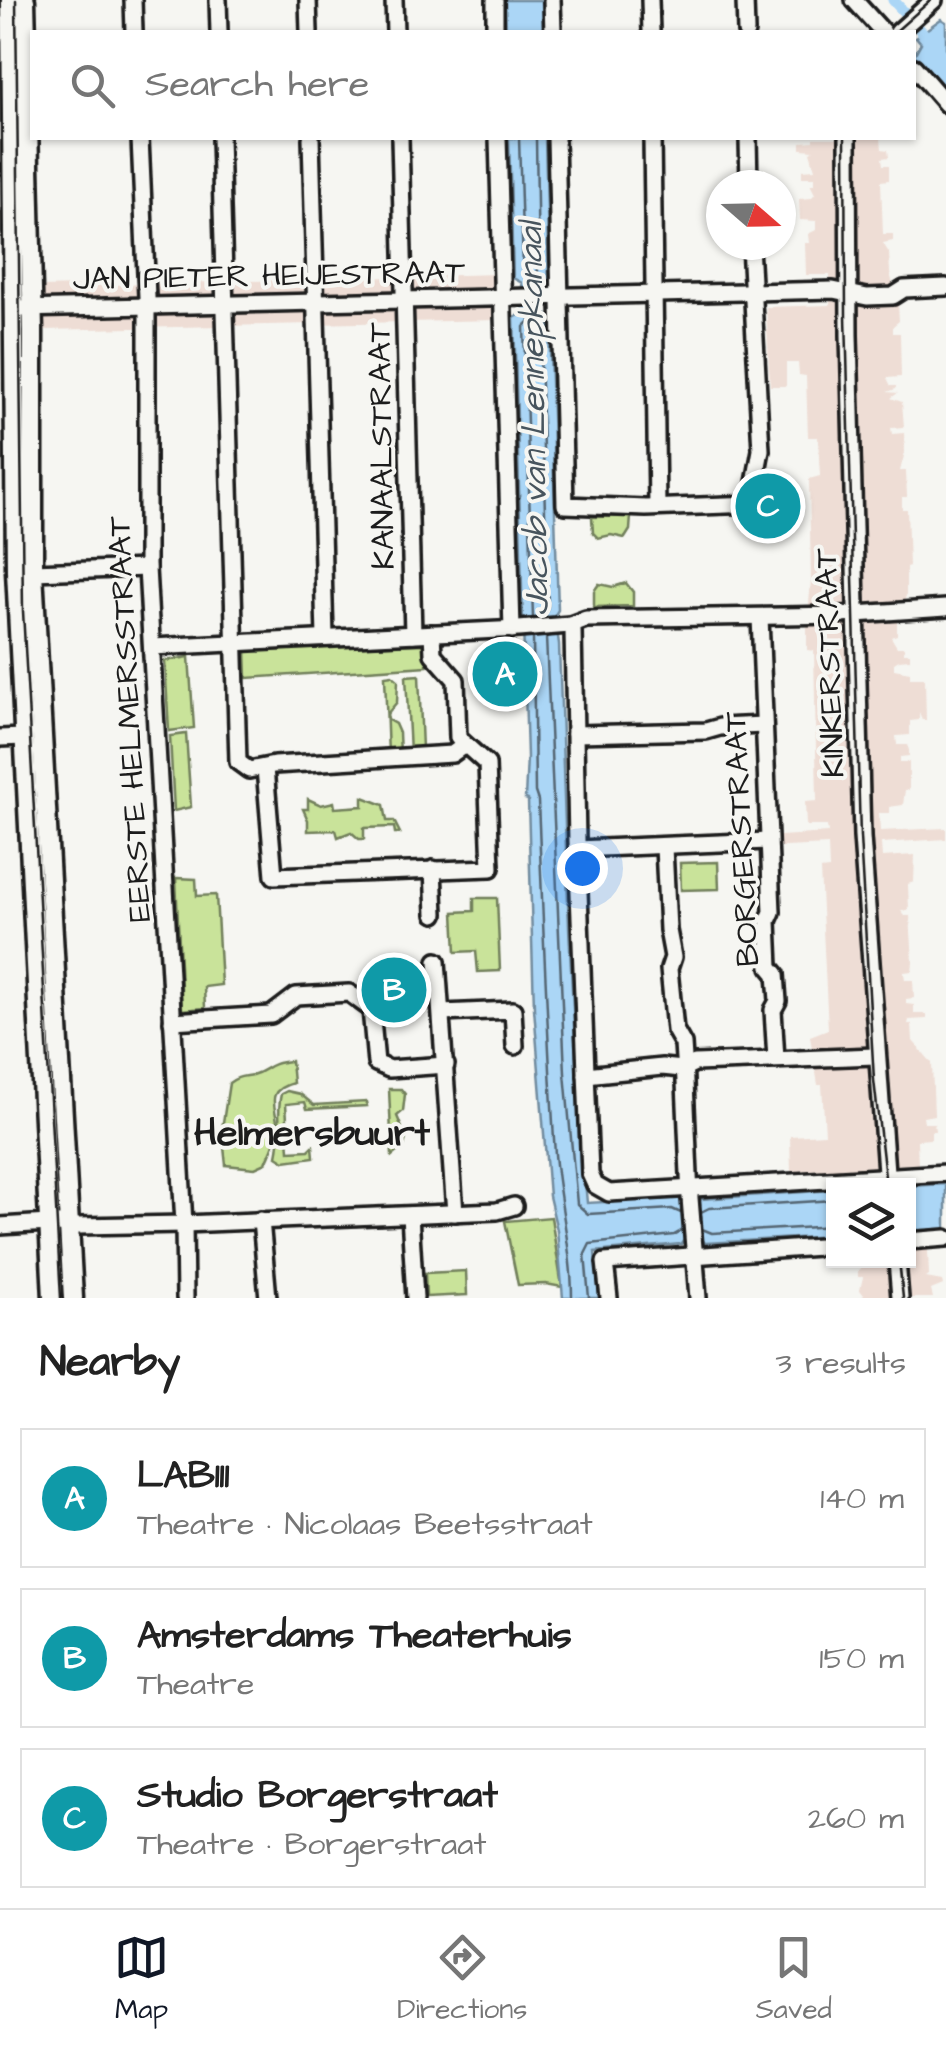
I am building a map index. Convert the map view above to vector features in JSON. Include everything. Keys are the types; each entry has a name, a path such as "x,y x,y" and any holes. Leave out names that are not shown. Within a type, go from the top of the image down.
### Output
{"main road":[{"path":"11,0 7,213 16,571 53,1298"},
{"path":"25,0 32,309 16,571 73,1298"}],"street":[{"path":"133,0 134,30"},
{"path":"218,0 219,30"},
{"path":"308,0 308,30"},
{"path":"394,0 396,30"},
{"path":"494,0 495,30"},
{"path":"552,0 553,30"},
{"path":"650,0 651,30"},
{"path":"745,0 746,30"},
{"path":"854,0 881,30"},
{"path":"902,29 936,0 946,9"},
{"path":"916,69 946,104"},
{"name":"EERSTE HELMERSSTRAAT","path":"140,140 146,307 147,568 185,1298"},
{"path":"220,140 238,762 249,770 274,765 452,754 463,746"},
{"path":"311,140 325,637"},
{"name":"KANAALSTRAAT","path":"400,140 414,634"},
{"path":"498,140 508,298 516,630"},
{"path":"556,140 555,297 566,505 754,504 761,450 751,260"},
{"path":"652,140 658,507"},
{"path":"748,140 748,170"},
{"name":"KINKERSTRAAT","path":"848,140 863,845 886,1178"},
{"name":"JAN PIETER HEIJESTRAAT","path":"11,309 833,290 893,296 904,289 946,288"},
{"path":"16,571 147,568"},
{"path":"152,647 516,630 586,619 856,614 946,608"},
{"name":"BORGERSTRAAT","path":"760,616 772,912 768,922 769,952 778,1001 774,1010 776,1059"},
{"path":"566,625 573,630 577,849 590,1174 595,1185 609,1194 826,1185"},
{"path":"266,768 274,876 493,865 487,764 458,738 456,680 433,654 432,633"},
{"path":"575,734 706,731 764,725"},
{"path":"0,738 23,738"},
{"path":"577,849 768,841"},
{"path":"664,847 673,957 669,969 675,1030 683,1044 698,1298"},
{"path":"433,869 435,914"},
{"path":"437,961 455,1213"},
{"path":"172,1021 272,1015 296,996 348,993 371,1009 376,1063 389,1069 446,1065"},
{"path":"442,1013 513,1010 515,1046"},
{"path":"586,1075 682,1068 694,1063 875,1056"},
{"path":"913,1178 946,1173"},
{"path":"0,1226 49,1222 184,1224 497,1211 514,1206"},
{"path":"410,1215 415,1298"},
{"path":"261,1220 268,1298"},
{"path":"916,1240 946,1238"},
{"path":"609,1298 605,1262 694,1249 826,1246"},
{"path":"888,1268 890,1298"},
{"path":"897,1268 900,1298"}],"shaded area":[{"path":"881,140 882,149 888,150 889,157 882,158 883,165 889,165 889,180 881,181 883,234 893,234 893,241 883,243 889,253 898,304 899,321 893,326 893,333 900,333 901,377 887,378 896,389 887,392 898,393 891,398 902,402 904,427 891,428 892,434 904,433 900,471 906,471 907,497 902,497 902,509 907,509 909,566 897,635 891,637 897,647 904,647 904,653 910,653 910,659 894,663 894,669 910,672 910,678 925,678 926,720 922,720 919,712 919,720 910,721 910,735 896,736 897,745 907,745 909,750 909,756 900,757 900,762 909,762 909,790 905,790 903,805 889,807 889,813 879,813 880,831 946,828 946,839 881,843 882,857 915,855 914,882 908,884 909,910 901,911 910,916 913,962 912,971 904,972 905,980 913,980 914,998 906,999 906,1004 914,1005 914,1014 927,1014 927,1019 909,1020 908,1024 912,1024 913,1041 932,1063 934,1115 923,1117 924,1123 934,1123 935,1131 931,1131 931,1139 917,1140 918,1166 909,1167 912,1178 848,1178 847,1170 791,1173 790,1136 825,1134 822,1085 818,1085 810,1036 828,1029 820,870 829,869 828,845 764,848 764,837 828,833 827,826 806,826 805,802 817,801 814,651 807,650 807,626 811,581 809,479 820,476 818,437 808,437 806,376 799,375 798,363 786,363 786,386 770,386 766,307 830,305 830,275 806,275 805,243 809,243 808,234 816,230 816,221 800,220 799,199 815,194 810,184 815,184 815,177 802,177 802,170 815,169 810,152 814,150 801,149 801,142"},
{"path":"497,274 498,320 43,330 42,287"},
{"path":"916,1198 928,1250 926,1278 942,1281 943,1285 931,1290 933,1298 861,1298 863,1277 858,1277 858,1271 916,1268"}],"green space":[{"path":"631,516 625,538 598,538 593,533 592,517"},
{"path":"626,583 633,592 633,606 594,607 594,591 599,584 613,587"},
{"path":"427,644 427,666 247,678 246,649"},
{"path":"189,657 194,728 169,731 165,661"},
{"path":"392,675 398,680 397,702 387,714 399,733 400,754 388,755 385,676"},
{"path":"419,675 422,749 410,752 406,676"},
{"path":"186,734 191,807 174,811 170,736"},
{"path":"363,797 384,805 387,821 394,821 400,833 395,833 394,827 364,828 364,839 359,839 351,832 338,837 336,830 308,831 303,809 308,809 308,799 321,805 334,802 335,808 363,806"},
{"path":"718,862 719,889 681,890 680,863"},
{"path":"176,878 196,879 197,896 216,895 221,985 204,987 205,1008 182,1010"},
{"path":"474,898 497,898 500,971 478,972 476,951 456,952 454,912 474,911"},
{"path":"291,1061 293,1083 277,1091 274,1097 277,1131 266,1163 255,1168 226,1165 222,1129 229,1083"},
{"path":"389,1089 401,1089 405,1094 403,1111 397,1116 407,1134 404,1146 392,1156"},
{"path":"281,1094 300,1094 314,1105 366,1102 367,1106 307,1109 305,1102 286,1104 289,1151 309,1150 313,1146 314,1157 285,1161 277,1156"},
{"path":"551,1217 562,1287 518,1285 505,1221"},
{"path":"466,1271 467,1295 426,1297 425,1273"}],"water":[{"path":"505,0 542,0 543,30 506,30"},
{"path":"941,19 946,22 946,91 916,57 921,43 916,37"},
{"name":"Jacob van Lennepkanaal","path":"509,140 545,140 549,280 543,282 543,312 549,316 558,610 555,615 572,994 587,1203 679,1198 683,1204 698,1203 701,1199 826,1190 826,1236 705,1243 701,1238 681,1244 595,1252 599,1298 563,1298 557,1230 549,1196 534,1008 514,318 523,313 522,283 513,278"},
{"path":"946,1184 946,1230 916,1230 916,1186"}],"waterway":[{"path":"893,0 946,58"}],"tram line":[{"path":"16,0 23,611 61,1298"},
{"path":"897,30 931,0"},
{"path":"845,140 860,837 874,1080 885,1178"},
{"path":"900,1268 903,1298"}],"place":[{"name":"Studio Borgerstraat","path":"768,506"},
{"name":"LAB111","path":"505,674"},
{"name":"Amsterdams Theaterhuis","path":"394,990"}],"district":[{"name":"Helmersbuurt","path":"312,1134"}]}
